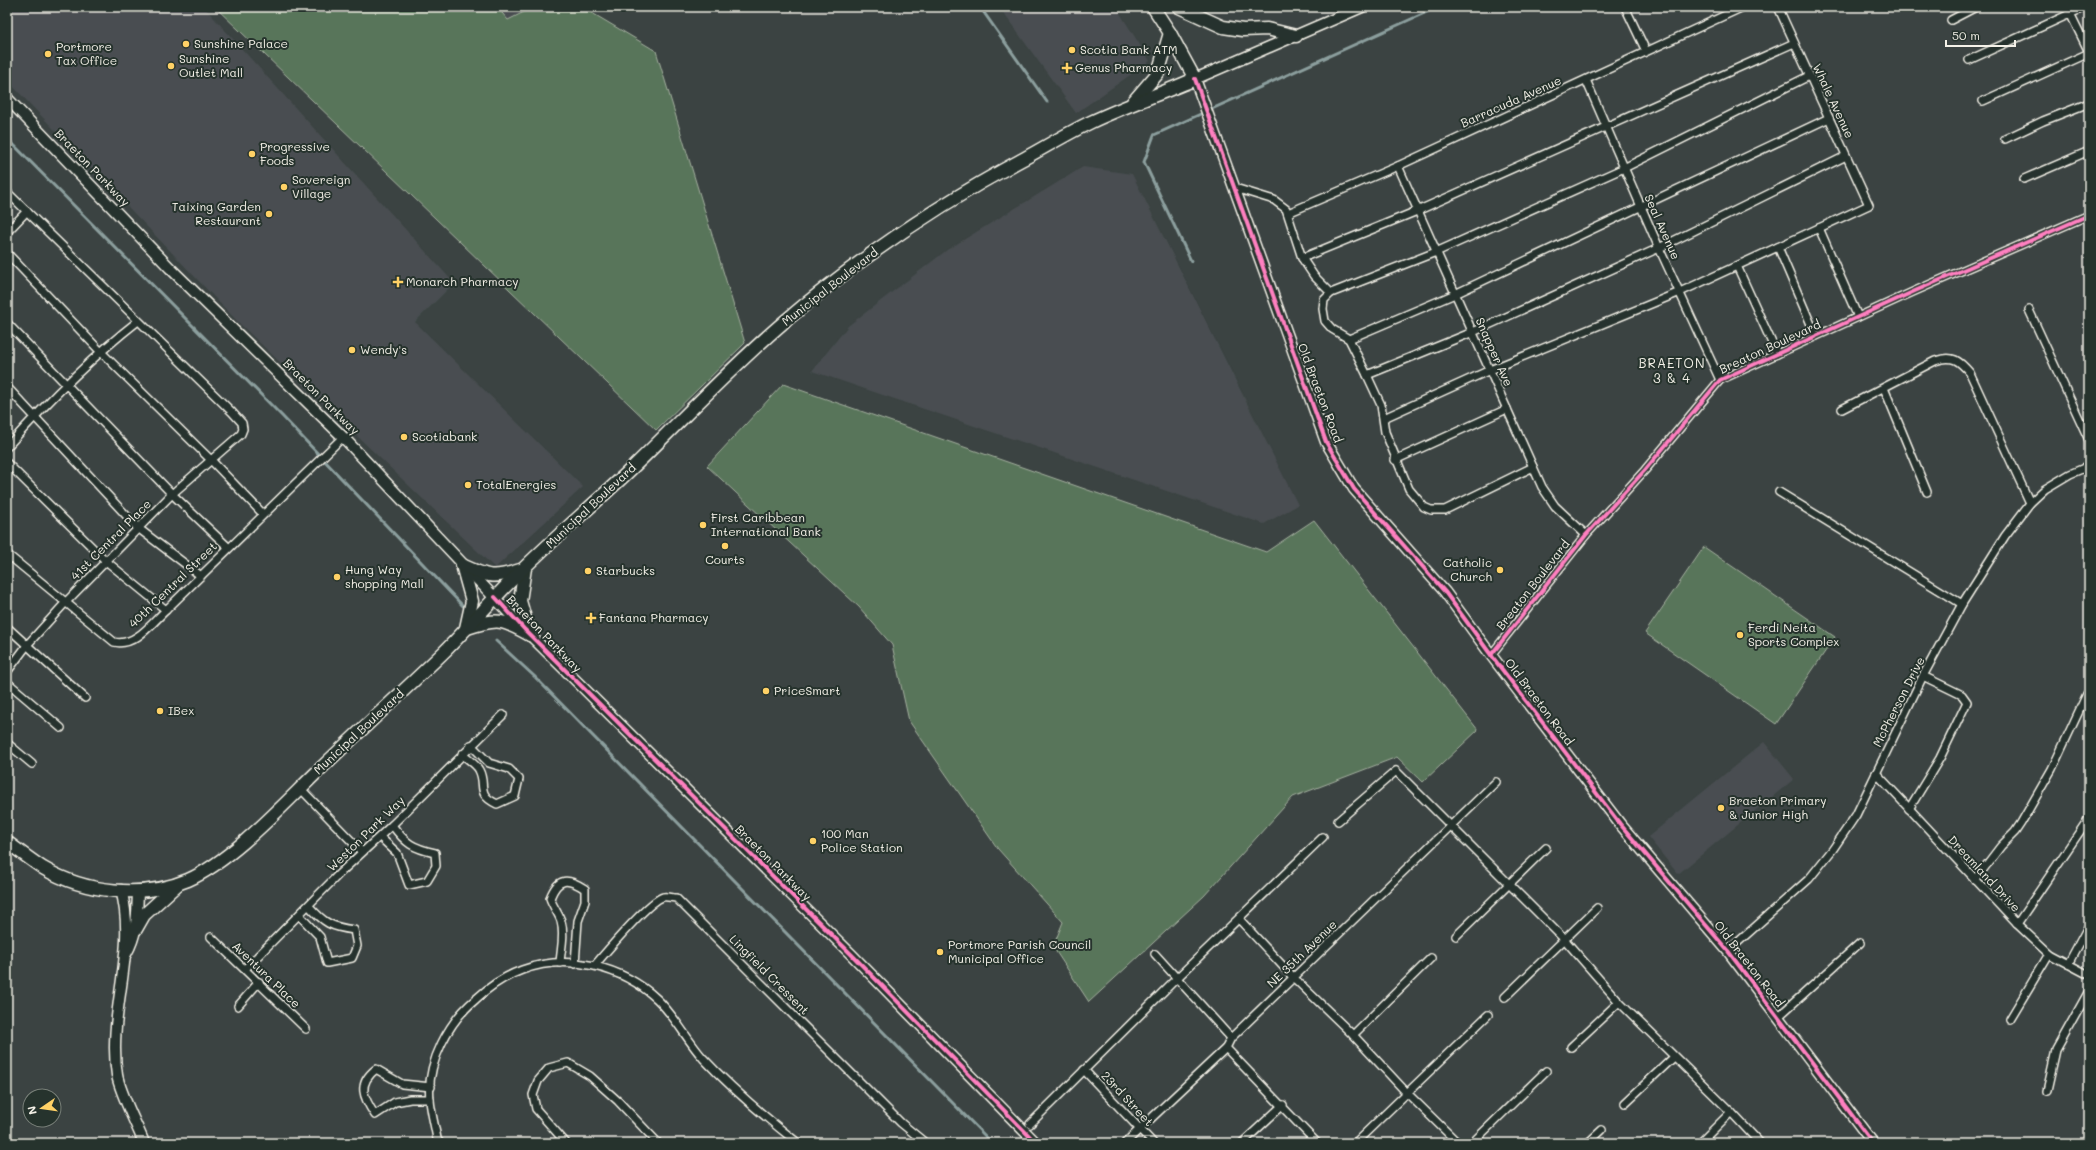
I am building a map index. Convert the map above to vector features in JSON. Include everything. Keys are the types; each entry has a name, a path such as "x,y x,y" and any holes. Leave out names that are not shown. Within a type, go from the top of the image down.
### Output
{"main road":[{"path":"1153,7 1170,33 1195,79"},
{"path":"1179,7 1224,27 1243,30 1267,29 1296,36"},
{"path":"1132,103 1158,73 1170,33"},
{"name":"Municipal Boulevard","path":"7,842 43,868 64,878 101,889 138,891 161,888 179,883 208,868 235,848 301,789 446,650 495,597 592,507 761,343 836,280 875,250 970,187 1087,123 1132,103 1195,79"},
{"path":"462,565 484,575 496,577 525,568 520,602 530,635"},
{"path":"462,565 472,601 466,629 497,620 509,623 530,635"},
{"path":"136,929 144,915 179,883"}],"street":[{"path":"1195,79 1362,7"},
{"path":"1625,7 1646,51"},
{"name":"Barracuda Avenue","path":"1288,214 1398,166 1743,7"},
{"name":"Whale Avenue","path":"1778,7 1869,204 1819,228"},
{"path":"1951,20 1976,7"},
{"path":"1969,60 2069,10 2085,7"},
{"path":"1983,101 2089,52 2069,10"},
{"path":"1302,258 1417,211 1794,43"},
{"path":"1534,467 1454,507 1438,511 1424,507 1409,489 1395,460 1384,432 1384,418 1381,405 1349,339 1332,329 1325,321 1322,309 1324,300 1331,293 1436,252 1624,168 1809,76"},
{"name":"Old Braeton Road","path":"1195,79 1326,442 1354,489 1445,592 1491,655 1620,824 1728,951 1873,1143"},
{"name":"Seal Avenue","path":"1586,80 1658,248 1680,292 1720,380"},
{"name":"Braeton Parkway","path":"7,98 170,268 344,437 462,565 495,597 530,635 852,955 1036,1143"},
{"path":"2005,139 2043,121 2089,103"},
{"path":"1349,339 1456,294 1642,208 1694,181 1829,118"},
{"path":"2024,179 2089,151"},
{"path":"1367,375 1472,332 1658,248 1846,156"},
{"name":"Snapper Ave","path":"1398,166 1542,487 1555,506 1586,535"},
{"path":"1235,188 1274,200 1286,209 1302,258 1314,276 1331,293"},
{"path":"7,192 138,321 100,351 66,383 7,447"},
{"path":"7,232 27,211"},
{"name":"Breaton Boulevard","path":"1491,655 1586,535 1645,470 1720,380 2089,215"},
{"path":"1384,418 1490,370 1680,292 1819,228 1858,317"},
{"path":"1778,247 1816,336"},
{"path":"7,253 100,351 211,460 263,514"},
{"path":"1737,266 1777,354"},
{"path":"2029,310 2089,440"},
{"name":"41st Central Place","path":"7,672 28,644 66,602 172,494 241,434 243,429 242,423 232,412 138,321"},
{"path":"7,323 172,494 228,547"},
{"path":"1842,409 1935,361 1946,358 1960,361 1970,373 2030,503"},
{"path":"7,387 138,528 201,576"},
{"path":"1884,388 1927,492"},
{"path":"1395,460 1507,409"},
{"name":"40th Central Street","path":"7,554 114,642 122,644 138,636 166,610 228,547 344,437"},
{"path":"7,463 106,561 166,610"},
{"name":"McPherson Drive","path":"1728,951 1809,879 1833,849 1856,814 1923,676 1962,604 2005,536 2030,503 2045,489 2070,474 2089,466"},
{"path":"1779,492 1962,604"},
{"path":"7,627 28,644 85,698"},
{"path":"1909,809 1940,758 1967,702 1962,695 1923,676"},
{"path":"7,682 61,728"},
{"path":"1975,880 2021,823 2052,769 2087,694"},
{"name":"Weston Park Way","path":"245,969 362,852 380,837 471,745 503,715"},
{"path":"7,743 32,764"},
{"path":"462,754 479,770 482,790 488,800 497,804 515,796 519,779 509,769 489,763 471,745"},
{"path":"1338,821 1396,771 1565,940 1619,1002 1731,1112 1760,1143"},
{"name":"Dreamland Drive","path":"1876,773 2017,924 2050,954 2089,975"},
{"name":"NE 35th Avenue","path":"1125,1143 1226,1048 1231,1038 1496,782"},
{"path":"301,789 362,852"},
{"path":"2017,924 2089,818"},
{"path":"380,837 397,853 409,884 427,881 436,866 435,853 414,848 401,837 392,825"},
{"path":"1030,1124 1177,978 1323,837"},
{"path":"1456,936 1546,848"},
{"path":"560,963 562,932 561,919 554,909 550,898 553,890 561,881 572,880 584,889 585,901 578,921 575,964"},
{"path":"121,890 126,917 125,955 119,996 115,1053 117,1076 144,1143"},
{"path":"125,955 133,942 136,929 138,891"},
{"name":"Lingfield Cressent","path":"595,965 613,943 647,909 663,897 676,898 901,1123 923,1142"},
{"path":"299,915 320,937 327,963 352,958 358,946 354,930 338,928 323,921 309,906"},
{"path":"1506,996 1597,908"},
{"path":"1239,919 1294,978 1354,1035 1406,1092 1458,1143"},
{"path":"2068,964 2089,925"},
{"name":"Aventura Place","path":"211,937 306,1029"},
{"path":"1778,1017 1860,943"},
{"path":"1155,954 1231,1038"},
{"path":"2010,1019 2050,954"},
{"path":"1354,1035 1431,958"},
{"path":"440,1143 437,1139 430,1098 433,1066 446,1032 468,1005 490,986 521,970 553,962 595,965 630,978 658,999 703,1058 765,1118 798,1143"},
{"path":"238,1006 259,982"},
{"path":"2047,1090 2056,1050 2089,991"},
{"path":"1571,1047 1619,1002"},
{"path":"1355,1143 1406,1092 1488,1015"},
{"path":"1226,1048 1283,1105 1317,1143"},
{"path":"1625,1103 1674,1057"},
{"path":"566,1143 536,1109 533,1095 538,1081 549,1068 568,1063 590,1076 618,1101 658,1143"},
{"path":"430,1098 410,1098 395,1102 375,1115 367,1103 363,1088 368,1075 376,1069 402,1084 431,1087"},
{"name":"23rd Street","path":"1084,1070 1139,1130 1153,1143"},
{"path":"1472,1143 1546,1071"},
{"path":"1242,1143 1283,1105"},
{"path":"1700,1143 1731,1112"},
{"path":"1588,1143 1602,1130"}],"shaded area":[{"path":"7,7 204,7 454,283 415,322 583,487 495,568 238,322 7,80"},
{"path":"497,7 534,7 507,21"},
{"path":"999,7 1116,7 1150,61 1076,113"},
{"path":"1083,167 1132,174 1298,505 1264,524 812,371 848,326 947,250"},
{"name":"Braeton Primary & Junior High","path":"1764,742 1794,779 1678,874 1648,837"}],"green space":[{"path":"215,7 497,7 508,20 534,7 582,7 656,51 745,343 656,430"},
{"path":"783,384 1266,552 1314,520 1478,730 1423,782 1397,757 1293,797 1204,896 1089,1002 1053,947 1063,922 998,849 909,721 892,645 859,607 707,466"},
{"name":"Ferdi Neita Sports Complex","path":"1704,547 1835,637 1776,724 1645,633"}],"waterway":[{"path":"980,7 1047,102"},
{"path":"1191,261 1144,162 1154,135 1438,7"},
{"path":"7,138 282,416 463,606"},
{"path":"496,641 534,676 992,1143"}],"cycle path":[{"path":"1195,79 1326,442 1354,489 1445,592 1491,655 1620,824 1728,951 1873,1143"},
{"path":"1491,655 1586,535 1645,470 1720,380 1915,291 2089,215"},
{"path":"495,597 525,630 852,955 1036,1143"}],"place":[{"name":"Sunshine Palace","path":"186,44"},
{"name":"Scotia Bank ATM","path":"1072,50"},
{"name":"Portmore Tax Office","path":"48,54"},
{"name":"Sunshine Outlet Mall","path":"171,66"},
{"name":"Genus Pharmacy","path":"1067,68"},
{"name":"Progressive Foods","path":"252,154"},
{"name":"Sovereign Village","path":"284,187"},
{"name":"Taixing Garden Restaurant","path":"269,214"},
{"name":"Monarch Pharmacy","path":"398,282"},
{"name":"Wendy's","path":"352,350"},
{"name":"Scotiabank","path":"404,437"},
{"name":"TotalEnergies","path":"468,485"},
{"name":"First Caribbean International Bank","path":"703,525"},
{"name":"Courts","path":"725,546"},
{"name":"Catholic Church","path":"1500,570"},
{"name":"Starbucks","path":"588,571"},
{"name":"Hung Way shopping Mall","path":"337,577"},
{"name":"Fantana Pharmacy","path":"591,618"},
{"name":"Ferdi Neita Sports Complex","path":"1740,635"},
{"name":"PriceSmart","path":"766,691"},
{"name":"IBex","path":"160,711"},
{"name":"Braeton Primary & Junior High","path":"1721,808"},
{"name":"100 Man Police Station","path":"813,841"},
{"name":"Portmore Parish Council Municipal Office","path":"940,952"}],"district":[{"name":"BRAETON 3 & 4","path":"1672,370"}]}
